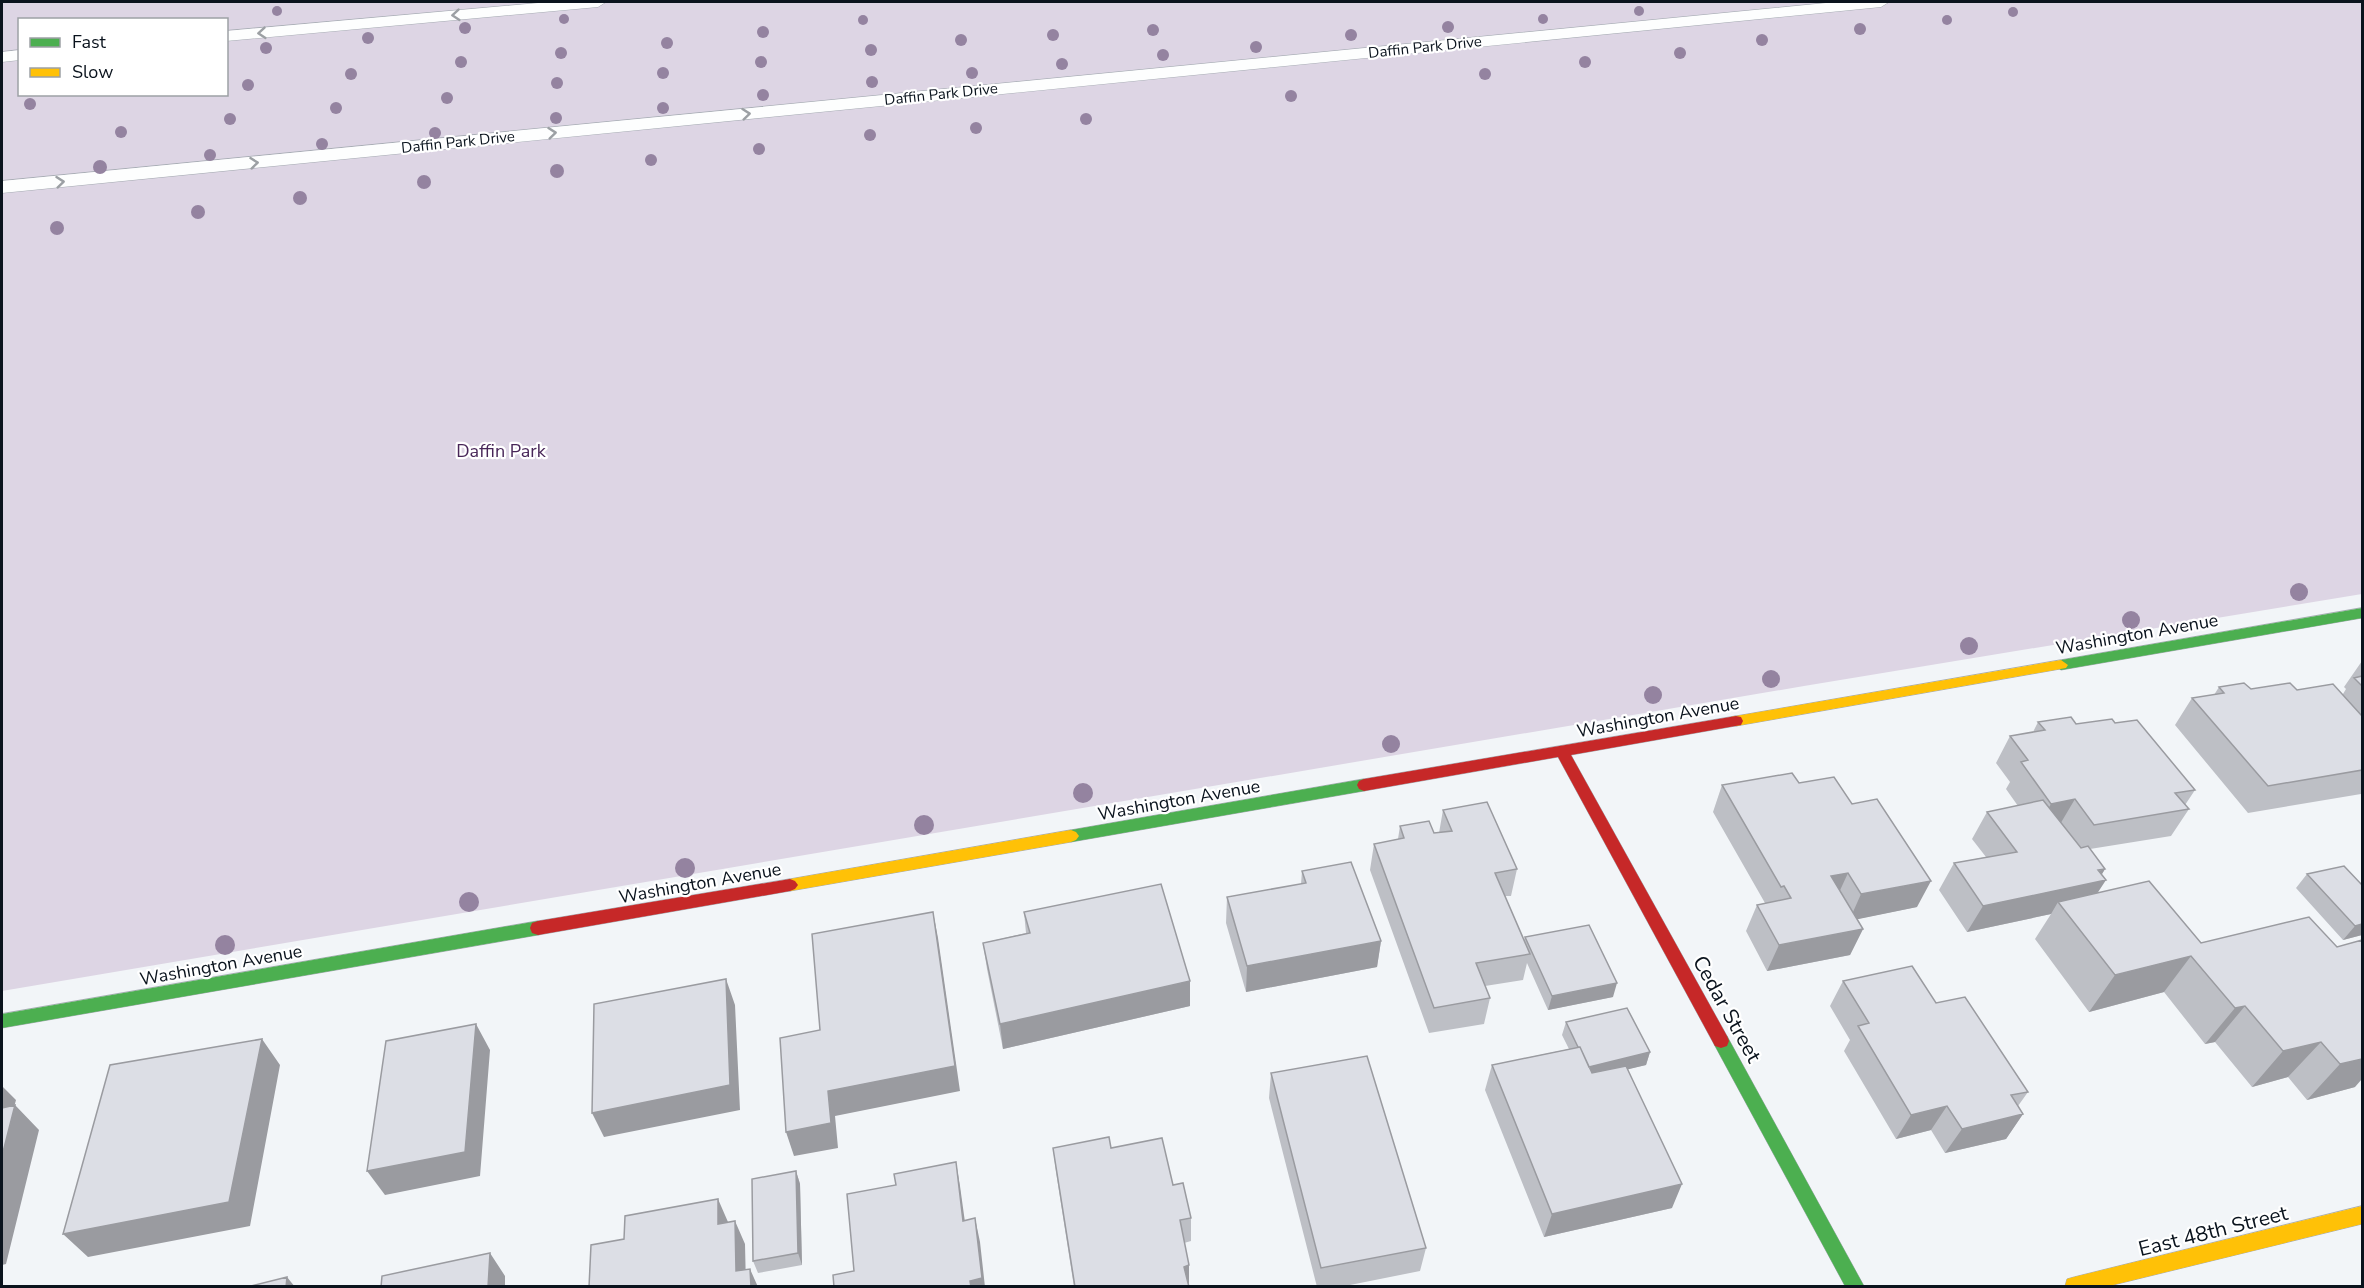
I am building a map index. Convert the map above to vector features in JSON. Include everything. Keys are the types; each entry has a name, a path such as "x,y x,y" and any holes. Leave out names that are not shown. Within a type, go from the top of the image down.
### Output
{"street":[{"name":"Washington Avenue","path":"2,1022 2362,613"},
{"name":"Cedar Street","path":"1562,752 1855,1287"},
{"name":"East 48th Street","path":"2074,1287 2362,1215"}],"lane":[{"path":"228,36 598,2"},
{"name":"Daffin Park Drive","path":"2,188 1881,2"},
{"path":"2,57 18,55"}],"green space":[{"name":"Daffin Park","path":"2,2 2362,2 2362,594 1804,686 2,991"}],"building":[{"path":"2362,676 2362,686 2354,678"},
{"path":"2244,683 2251,689 2290,683 2297,690 2333,684 2362,716 2362,770 2268,786 2192,698 2224,693 2219,687"},
{"path":"2071,717 2076,724 2112,719 2115,723 2137,720 2195,790 2175,793 2189,809 2094,825 2075,799 2051,804 2021,762 2028,760 2010,736 2045,730 2038,722"},
{"path":"1792,773 1799,783 1834,777 1852,804 1877,799 1931,881 1861,894 1848,873 1831,876 1863,929 1779,945 1757,905 1791,898 1784,886 1781,887 1722,785"},
{"path":"2043,800 2081,848 2088,846 2105,869 2098,870 2106,880 1983,906 1954,863 2017,852 1987,812"},
{"path":"1487,802 1517,869 1495,873 1530,954 1476,963 1490,998 1434,1008 1374,844 1404,838 1400,826 1429,821 1434,833 1452,831 1443,810"},
{"path":"1351,862 1381,941 1247,966 1227,897 1306,883 1302,871"},
{"path":"2344,866 2362,885 2362,924 2355,926 2307,874"},
{"path":"2149,881 2201,943 2309,917 2337,947 2362,940 2362,1059 2340,1064 2321,1042 2283,1051 2245,1006 2235,1008 2191,956 2115,975 2058,902"},
{"path":"1161,884 1190,981 1000,1024 983,943 1030,933 1024,912"},
{"path":"933,912 955,1066 828,1091 831,1123 786,1132 780,1038 820,1030 812,934"},
{"path":"1589,925 1617,983 1552,996 1525,937"},
{"path":"1912,966 1936,1003 1965,997 2028,1092 2011,1095 2023,1114 1962,1129 1947,1106 1911,1115 1858,1026 1869,1023 1843,981"},
{"path":"726,979 730,1085 592,1113 594,1004"},
{"path":"1627,1008 1650,1052 1589,1067 1566,1022"},
{"path":"476,1024 465,1152 367,1171 386,1041"},
{"path":"262,1039 229,1202 63,1234 110,1065"},
{"path":"1580,1047 1592,1073 1626,1066 1682,1184 1552,1214 1492,1065"},
{"path":"1367,1056 1426,1248 1321,1268 1271,1073"},
{"path":"15,1105 2,1156 2,1108"},
{"path":"1109,1137 1111,1148 1162,1138 1173,1185 1183,1183 1191,1218 1180,1220 1189,1265 1184,1267 1189,1287 1075,1287 1053,1148"},
{"path":"956,1162 963,1221 975,1218 982,1278 970,1281 971,1287 834,1287 833,1275 854,1271 847,1194 896,1185 894,1174"},
{"path":"796,1171 798,1253 753,1261 752,1179"},
{"path":"718,1199 718,1224 735,1221 736,1271 750,1269 751,1287 589,1287 591,1245 624,1239 625,1216"},
{"path":"490,1253 488,1287 381,1287 382,1276"},
{"path":"287,1277 286,1287 247,1287"}],"traffic: fast":[{"path":"2061,665 2362,613"},
{"path":"1071,836 1364,785"},
{"path":"2,1021 538,928"},
{"path":"1721,1041 1855,1286"}],"traffic: slow":[{"path":"1736,721 2061,665"},
{"path":"790,885 1071,836"},
{"path":"2074,1286 2362,1215"}],"traffic: jam":[{"path":"1364,785 1736,721"},
{"path":"1562,752 1721,1041"},
{"path":"538,928 790,885"}]}
